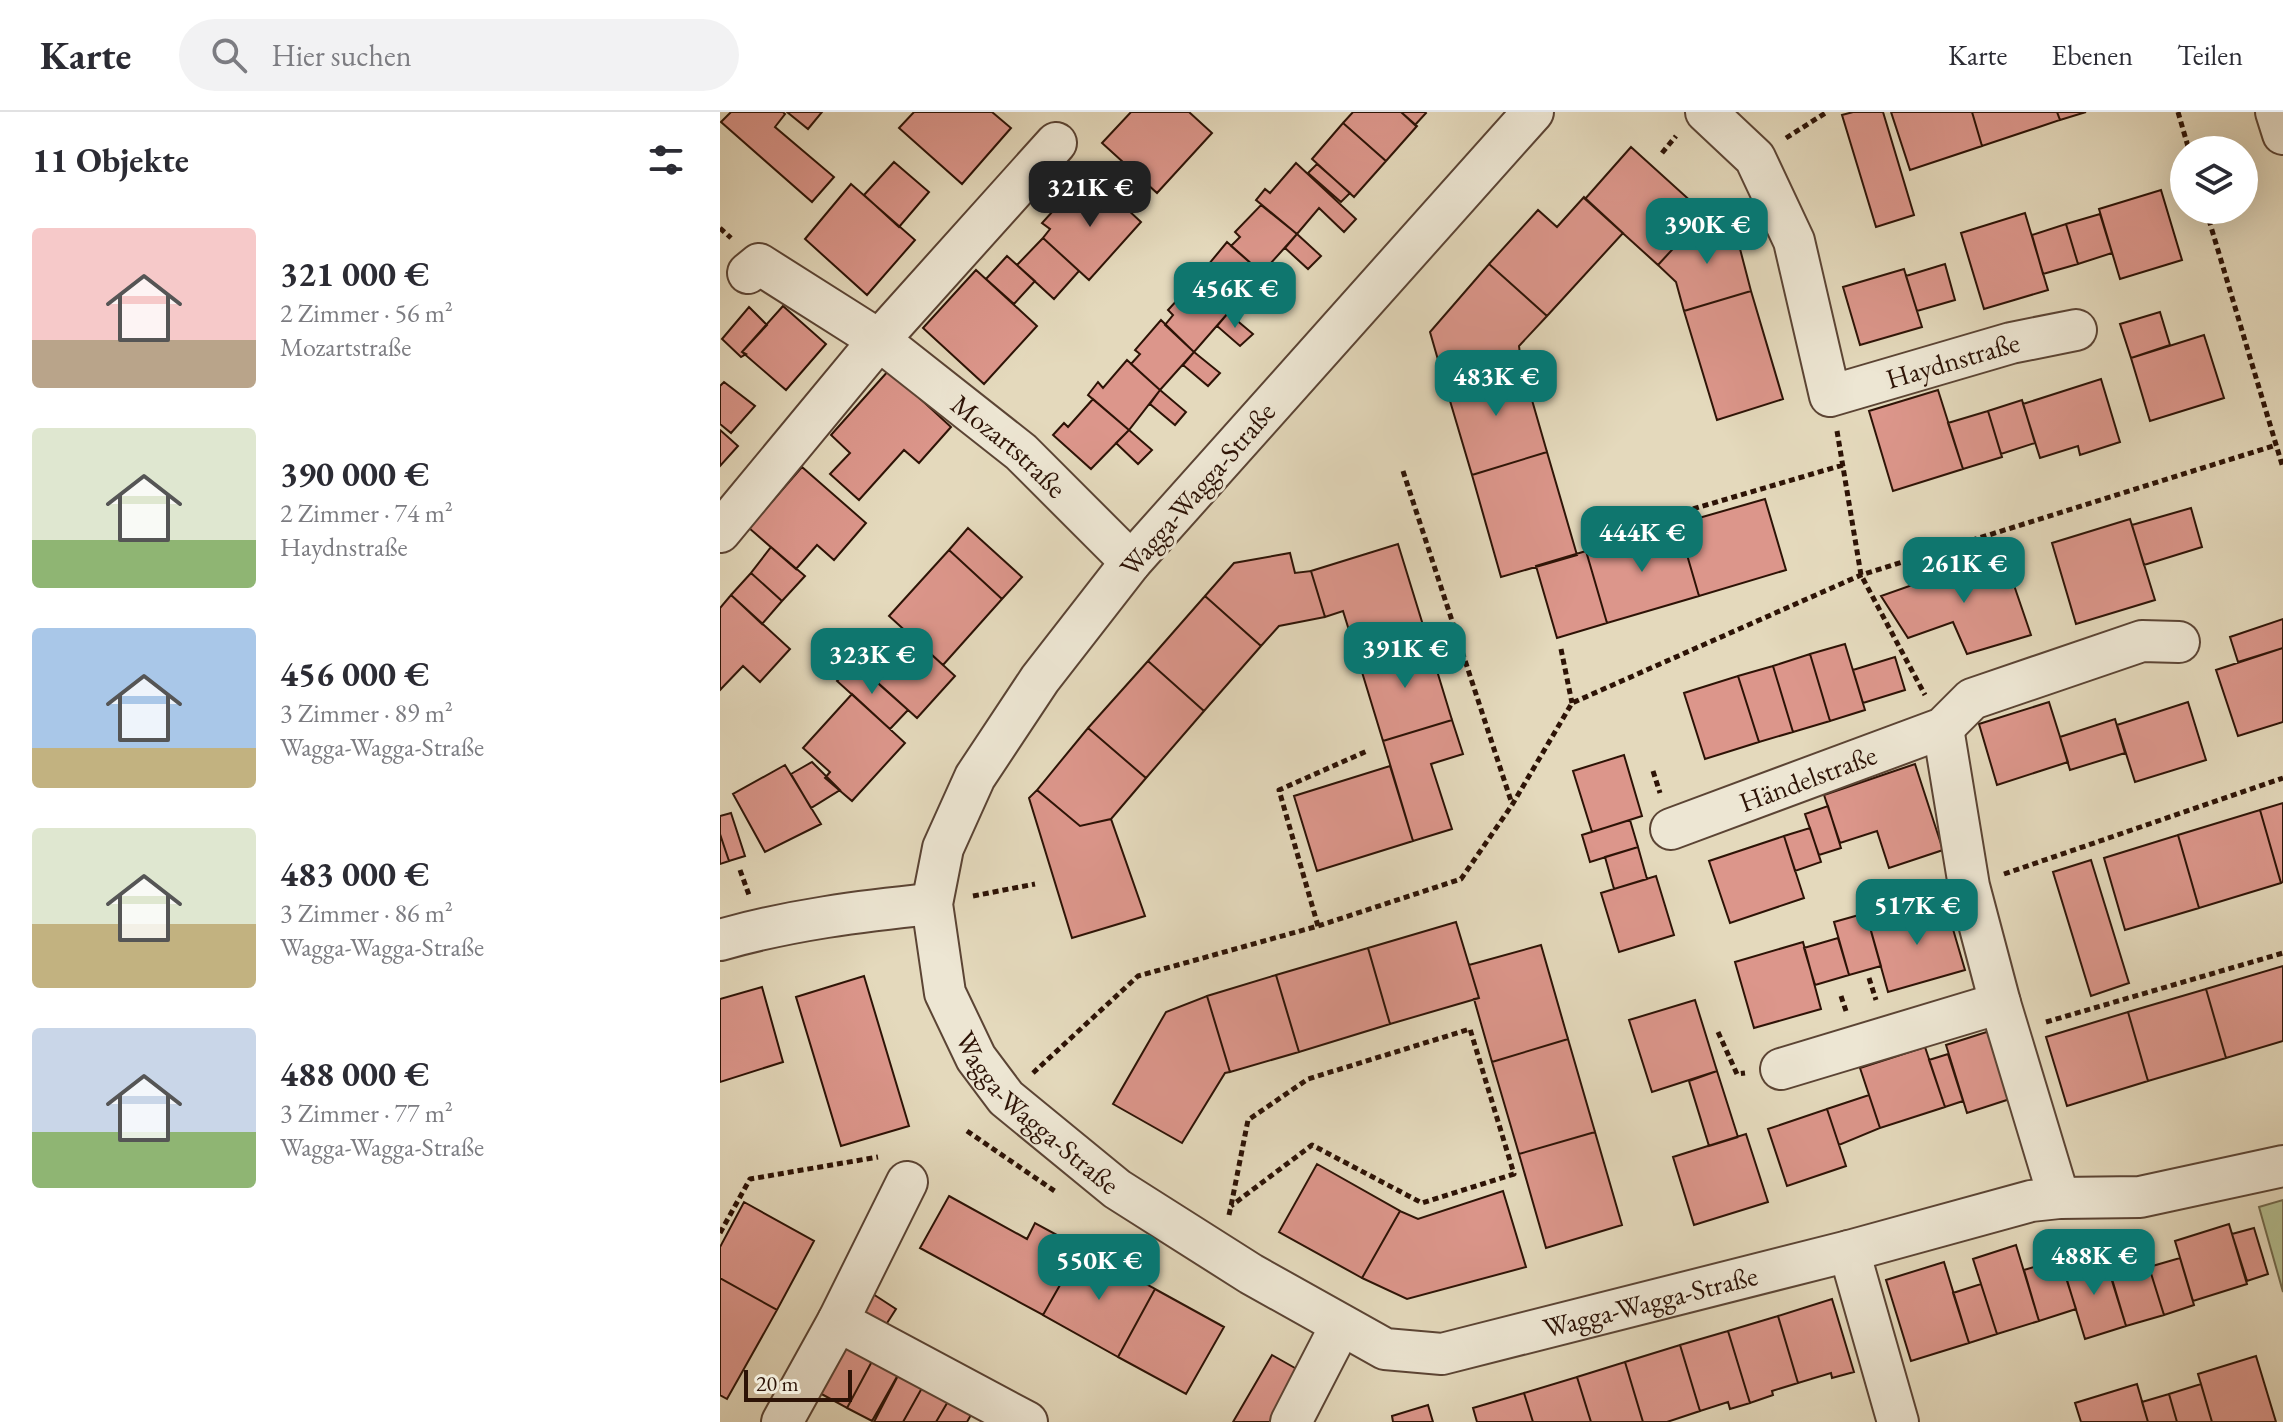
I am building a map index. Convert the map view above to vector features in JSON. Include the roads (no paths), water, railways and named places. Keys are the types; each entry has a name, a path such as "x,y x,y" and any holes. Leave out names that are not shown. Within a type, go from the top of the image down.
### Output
{"street":[{"name":"Wagga-Wagga-Straße","path":"1533,112 1131,562 1040,679 975,777 943,848 932,904 945,993 976,1058 1006,1098 1117,1189 1222,1256 1385,1349 1442,1354 1849,1251 2031,1201 2140,1197 2283,1166"},
{"name":"Haydnstraße","path":"1706,112 1755,158 1794,241 1830,396 2011,343 2076,330"},
{"path":"2276,112 2283,134"},
{"path":"720,532 879,340 1056,143"},
{"name":"Mozartstraße","path":"748,273 759,264 879,340 1021,452 1131,562"},
{"name":"Händelstraße","path":"1671,829 1943,728 1972,699 2142,641 2179,642"},
{"path":"1943,728 1969,886 2059,1198"},
{"path":"720,940 760,929 867,910 932,904"},
{"path":"1781,1069 2005,1018"},
{"path":"782,1422 838,1321 899,1168"},
{"path":"1849,1251 1898,1422"},
{"path":"838,1321 1027,1422"},
{"path":"1291,1422 1341,1325"}]}
